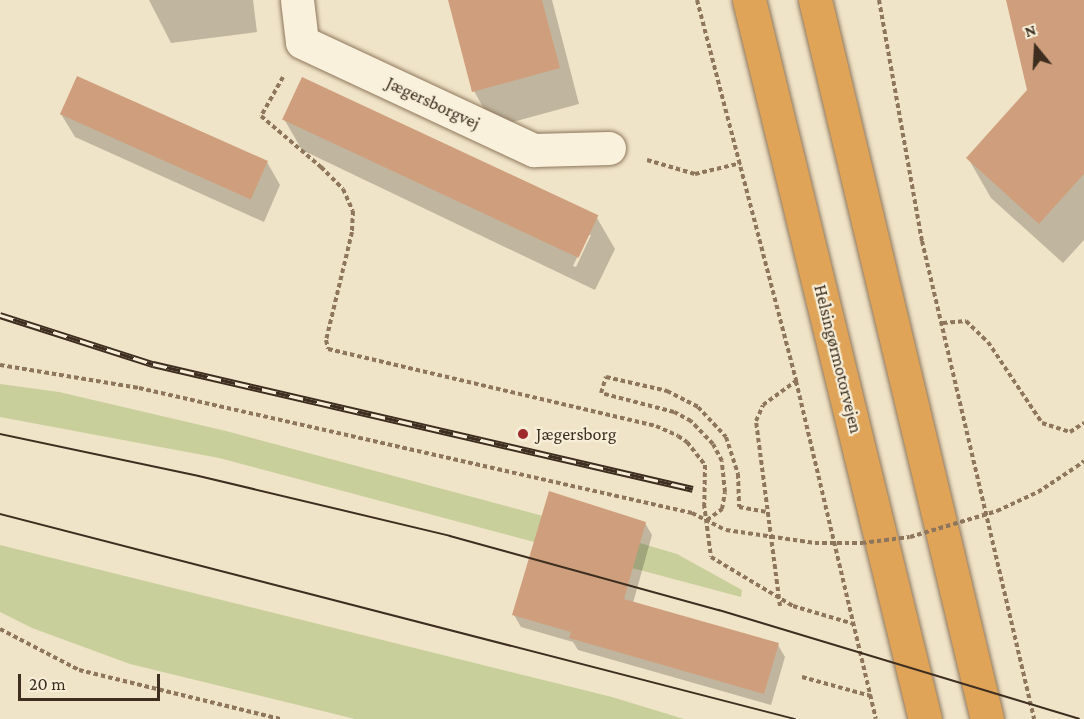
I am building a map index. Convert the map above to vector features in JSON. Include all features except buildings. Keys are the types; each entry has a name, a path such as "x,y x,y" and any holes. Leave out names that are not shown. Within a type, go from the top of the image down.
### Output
{"highway":[{"name":"Helsingørmotorvejen","path":"749,0 925,719"},
{"path":"815,0 987,719"},
{"path":"839,0 854,166"}],"street":[{"path":"297,0 302,42"},
{"name":"Jægersborgvej","path":"302,42 534,150 609,148"}],"path":[{"path":"698,0 796,381 876,719"},
{"path":"879,0 922,241 1035,719"},
{"path":"302,42 261,116 321,166 343,189 353,211 352,232 326,340 328,349 668,431 687,442 705,465 711,557 793,606 854,624"},
{"path":"609,148 695,174 741,163"},
{"path":"943,323 966,321 988,342 1042,423 1070,432 1084,423"},
{"path":"0,365 139,388 681,510 726,530 815,543 862,543 910,537 997,511 1038,492 1084,460"},
{"path":"707,520 722,509 725,492 722,461 713,444 691,421 675,412 601,393 606,377 667,391 698,407 726,437 738,474 739,507 766,512"},
{"path":"780,606 756,421 763,405 796,381"},
{"path":"0,630 79,670 280,719"},
{"path":"802,677 871,697"}],"green space":[{"path":"0,384 59,392 226,431 603,532 677,554 742,590 741,597 219,458 0,417"},
{"path":"0,545 612,697 684,719 355,719 130,664 32,628 0,612"}],"tram line":[{"path":"0,434 199,476 450,536 719,610 1079,719"},
{"path":"0,514 795,719"}],"railway":[{"path":"0,315 153,364 693,489"}],"place":[{"name":"Jægersborg","path":"523,434"}]}
